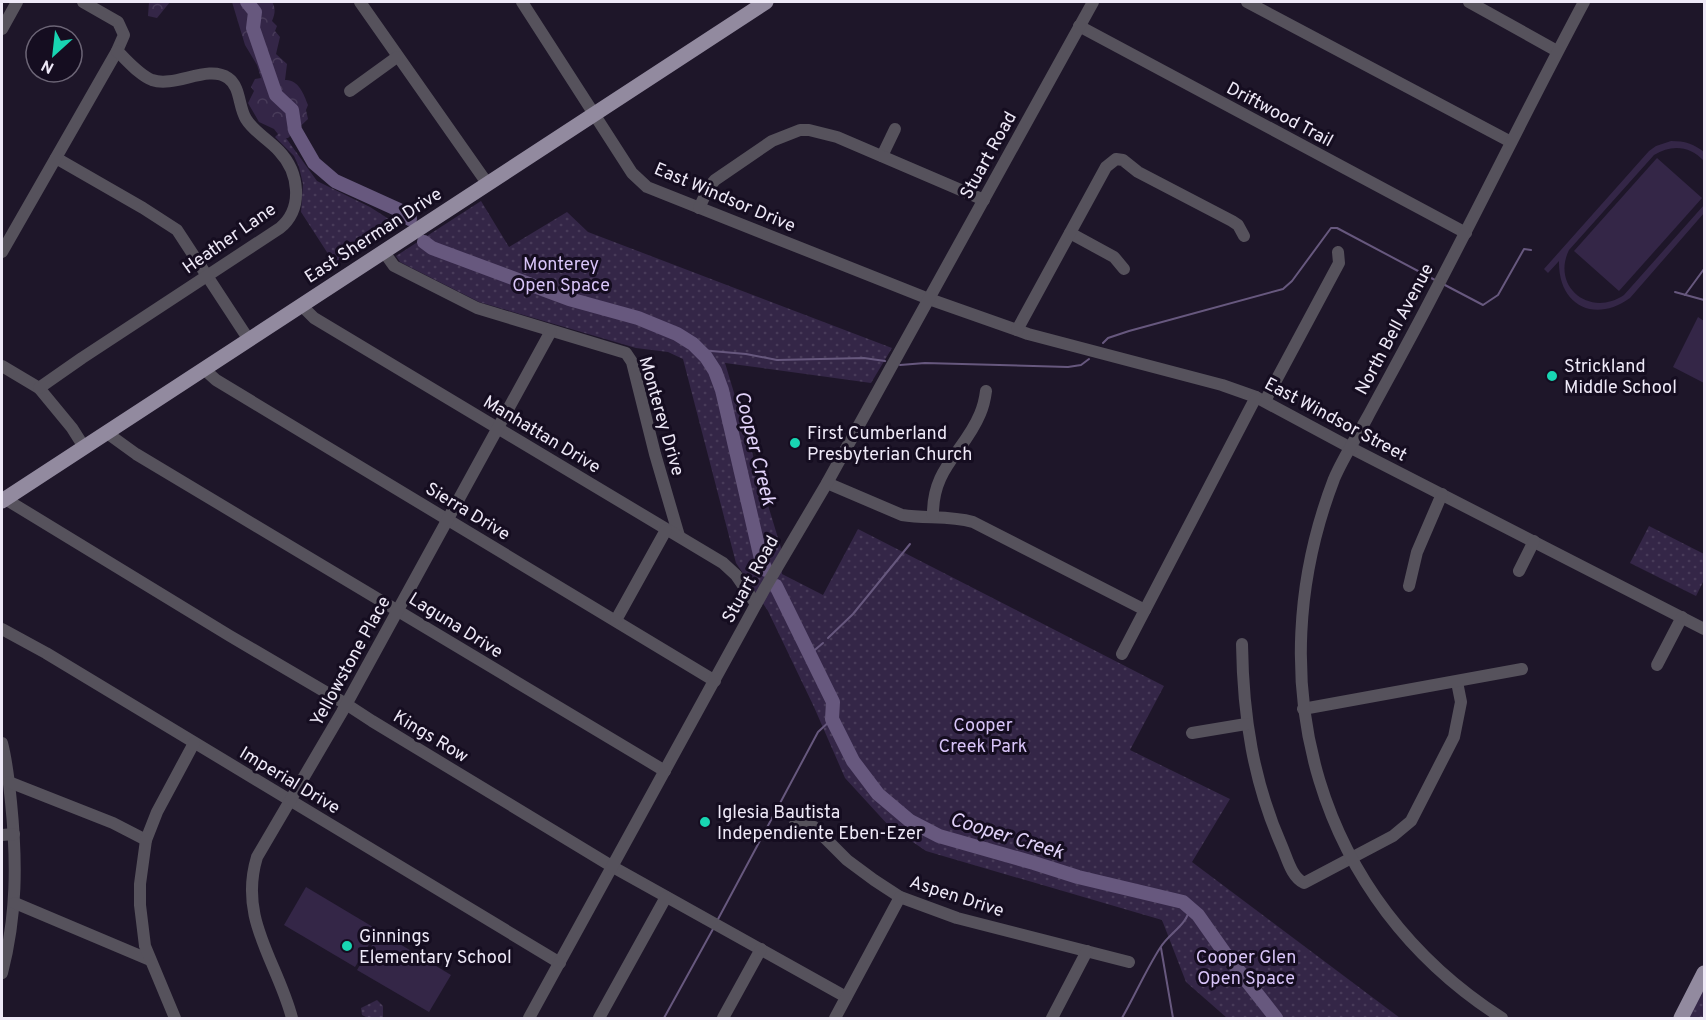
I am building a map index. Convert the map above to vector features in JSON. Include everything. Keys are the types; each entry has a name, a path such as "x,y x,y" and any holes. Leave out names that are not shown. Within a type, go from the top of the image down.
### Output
{"main road":[{"name":"East Sherman Drive","path":"3,499 205,370 766,2"},
{"path":"1681,1018 1704,973"}],"street":[{"path":"2,29 17,2"},
{"path":"2,252 124,35 118,22 83,2"},
{"path":"360,2 487,183"},
{"name":"East Windsor Drive","path":"525,2 632,173 647,187 929,299"},
{"name":"Stuart Road","path":"529,1018 756,604 826,483 1093,2"},
{"path":"1247,2 1511,142"},
{"path":"1468,2 1557,51"},
{"name":"North Bell Avenue","path":"1502,1018 1453,983 1411,943 1366,883 1334,819 1319,780 1305,725 1299,662 1306,581 1334,479 1466,232 1584,2"},
{"name":"Driftwood Trail","path":"1079,26 1466,232"},
{"name":"Heather Lane","path":"39,388 287,223 296,199 292,170 281,153 257,133 246,120 234,84 228,78 209,74 164,82 156,81 149,79 117,51"},
{"path":"350,91 397,57"},
{"path":"882,156 895,129"},
{"path":"699,208 715,180 771,141 800,130 837,137 984,200"},
{"path":"56,158 177,230 249,340"},
{"path":"1017,330 1106,167 1116,159 1123,160 1138,172 1232,221 1238,225 1244,236"},
{"path":"1070,233 1114,257 1124,270"},
{"name":"Monterey Drive","path":"384,252 394,266 477,308 626,353 632,362 664,488 679,536"},
{"path":"1122,654 1260,399 1339,263 1338,252"},
{"name":"East Windsor Street","path":"929,299 1017,330 1222,384 1260,399 1704,629"},
{"name":"Manhattan Drive","path":"301,305 314,318 723,563 736,575 756,604"},
{"name":"Yellowstone Place","path":"292,1018 281,982 256,925 251,898 257,857 346,704 551,330"},
{"path":"2,366 39,388 72,428 84,447"},
{"name":"Sierra Drive","path":"205,370 216,380 715,681"},
{"path":"933,516 932,500 936,488 947,464 979,417 986,391"},
{"name":"Laguna Drive","path":"107,433 136,454 665,771"},
{"path":"826,483 895,513 915,517 957,518 973,522 1145,610"},
{"path":"1408,586 1417,552 1442,494"},
{"name":"Kings Row","path":"3,499 613,867 846,997"},
{"path":"615,620 666,530"},
{"path":"1519,571 1534,541"},
{"path":"1657,665 1682,617"},
{"name":"Imperial Drive","path":"2,629 560,963"},
{"path":"1242,644 1246,724 1258,783 1277,837 1296,879 1304,883 1394,836 1411,821 1454,737 1461,702 1457,682"},
{"path":"1303,709 1522,669"},
{"path":"1192,733 1246,724"},
{"path":"2,743 9,782 8,834 16,856 15,903 2,973"},
{"path":"175,1018 150,960 143,937 140,905 142,865 146,840 157,812 194,743"},
{"path":"9,782 113,823 146,840"},
{"name":"Aspen Drive","path":"795,824 814,827 847,860 900,897 957,918 1129,962"},
{"path":"599,1018 666,897"},
{"path":"835,1018 900,897"},
{"path":"15,903 150,960"},
{"path":"723,1018 761,950"},
{"path":"1052,1018 1087,951"}],"green space":[{"path":"149,2 170,2 157,18 148,16"},
{"path":"232,2 272,2 273,4 275,11 272,21 277,26 275,31 280,37 276,54 287,64 285,80 290,80 297,85 308,105 306,110 308,119 288,138 281,138 274,129 259,122 248,103 254,91 251,87 255,79 261,78 257,65 245,45"},
{"path":"281,131 317,181 370,207 395,223 334,263 301,212 303,184 299,167 294,156 275,137"},
{"path":"1671,141 1685,142 1697,147 1704,152 1704,161 1693,152 1680,148 1667,149 1654,155 1569,250 1565,264 1565,276 1570,287 1587,301 1599,303 1624,295 1704,205 1704,213 1630,298 1617,306 1604,309 1581,306 1565,289 1560,276 1559,261 1548,273 1544,269 1649,151"},
{"path":"1657,158 1702,198 1619,291 1574,251"},
{"name":"Cooper Creek Park","path":"481,201 509,247 567,212 588,232 892,348 871,383 725,363 781,548 782,574 823,595 858,529 1164,686 1130,750 1230,799 1192,862 1400,1018 1227,1018 1186,982 1162,920 926,851 889,826 845,778 768,611 736,563 683,359 668,352 636,348 479,302 400,262 396,256"},
{"path":"1698,317 1704,321 1704,383 1673,367"},
{"path":"1649,526 1704,554 1704,580 1696,596 1630,563"},
{"path":"306,887 378,930 355,967 284,925"},
{"path":"380,932 451,975 429,1012 357,970"},
{"path":"1704,983 1704,1018 1686,1018"},
{"path":"377,1000 383,1006 383,1018 368,1018 362,1015 361,1008"}],"waterway":[{"name":"Cooper Creek","path":"247,2 255,12 253,28 276,95 292,110 295,130 314,163 335,181 399,210 410,219"},
{"path":"1103,343 1108,338 1129,331 1283,289 1292,281 1331,228 1337,228 1435,280"},
{"name":"Cooper Creek","path":"424,242 432,248 569,299 638,318 677,334 693,344 706,357 715,371 722,390 761,559 766,570"},
{"path":"1443,284 1483,305 1498,295 1524,249 1531,250"},
{"path":"1685,295 1704,269"},
{"path":"1675,292 1704,300"},
{"path":"700,350 746,354 777,360 864,358 885,361"},
{"path":"900,365 925,363 1068,367 1081,365 1089,359"},
{"path":"828,638 853,614 910,544"},
{"name":"Cooper Creek","path":"776,586 833,702 832,719 853,761 878,794 910,821 939,836 1078,877 1183,902 1198,915 1276,1018"},
{"path":"810,654 823,643"},
{"path":"717,921 818,732 832,719"},
{"path":"1122,1018 1160,948 1182,924 1190,907"},
{"path":"664,1018 713,929"},
{"path":"1161,948 1173,1018"}],"place":[{"name":"Strickland Middle School","path":"1552,376"},
{"name":"First Cumberland Presbyterian Church","path":"795,443"},
{"name":"Iglesia Bautista Independiente Eben-Ezer","path":"705,822"},
{"name":"Ginnings Elementary School","path":"347,946"}],"park label":[{"name":"Monterey Open Space","path":"561,274"},
{"name":"Cooper Glen Open Space","path":"1246,967"}]}
